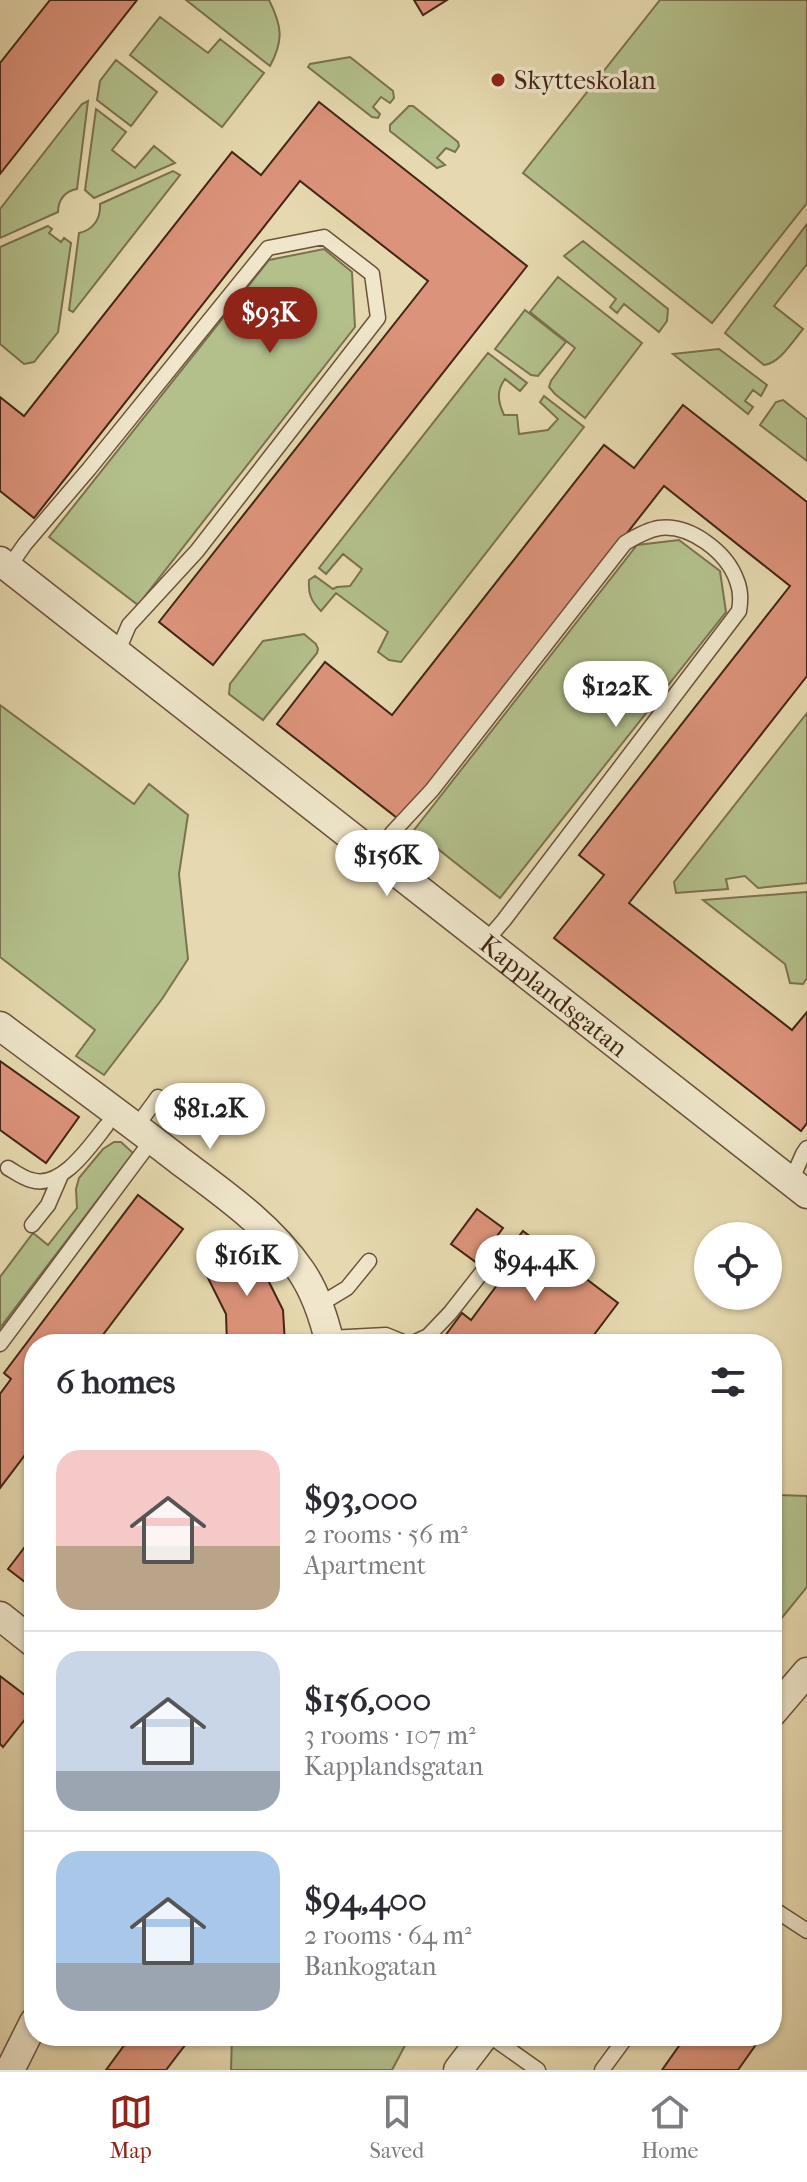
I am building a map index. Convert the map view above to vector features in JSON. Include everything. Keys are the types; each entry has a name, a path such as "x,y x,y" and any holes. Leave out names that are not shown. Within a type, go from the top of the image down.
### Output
{"street":[{"name":"Kapplandsgatan","path":"4,564 799,1188"},
{"path":"0,1026 263,1226 301,1271 319,1305 328,1334"},
{"path":"0,1616 24,1635"},
{"path":"782,1701 807,1672"},
{"path":"10,2070 24,2042"},
{"path":"458,2070 476,2046"}],"lane":[{"path":"4,564 89,469 268,248 324,237 348,255 372,274 378,318 197,551 129,625 117,653"},
{"path":"379,859 392,833 432,790 625,543 659,528 677,529 714,549 729,565 737,580 741,598 739,611 486,941"},
{"path":"0,1344 144,1133 158,1097"},
{"path":"8,1168 32,1181 46,1182 61,1175 81,1157 106,1126"},
{"path":"799,1188 803,1154 807,1148"},
{"path":"32,1225 48,1205 61,1175"},
{"path":"319,1305 347,1288 369,1261"},
{"path":"430,1334 483,1271"},
{"path":"782,1914 806,1930"},
{"path":"504,2046 538,2070"},
{"path":"602,2070 620,2046"}],"green space":[{"path":"186,0 269,0 280,33 278,48 270,66"},
{"path":"660,0 807,0 807,203 712,323 523,173"},
{"path":"160,17 208,53 220,39 264,73 222,127 130,55"},
{"path":"350,57 393,91 394,98 390,103 381,97 373,107 380,114 378,118 372,117 308,67 310,64"},
{"path":"116,60 157,92 131,126 97,100 100,81"},
{"path":"88,101 77,189 63,197 58,212 0,238 0,209 82,104"},
{"path":"409,106 458,142 455,152 446,148 437,158 445,165 437,168 390,131 390,125"},
{"path":"96,109 126,132 112,150 135,168 154,146 175,163 94,198 85,190"},
{"path":"173,171 180,175 73,312 69,310 79,233 95,223 100,204"},
{"path":"807,224 807,264 774,306 803,329 781,356 764,365 725,333"},
{"path":"48,226 52,229 49,233 61,242 64,238 71,243 58,332 34,362 24,364 0,344 0,247"},
{"path":"583,241 668,309 667,321 659,332 624,304 617,313 610,307 616,299 564,256"},
{"path":"324,249 352,272 355,327 138,605 49,537 269,260"},
{"path":"558,277 642,343 585,418 549,387 575,348 530,312"},
{"path":"525,310 566,342 538,376 531,375 495,349"},
{"path":"719,349 767,385 761,396 753,390 745,401 753,407 748,414 673,354"},
{"path":"488,353 527,383 520,391 505,379 499,392 504,415 517,415 519,434 548,430 558,419 540,402 544,396 584,427 401,662 389,660 378,652 388,632 336,593 321,611 311,597 309,580 315,576 333,589 350,586 362,569 343,554 326,574 319,568"},
{"path":"783,400 807,419 807,461 760,425 776,402"},
{"path":"679,540 720,571 726,612 500,898 414,830 637,545"},
{"path":"304,634 316,644 317,653 263,720 229,694 230,684 263,641"},
{"path":"0,705 134,804 149,784 188,815 179,874 188,959 162,999 104,1075 76,1056 95,1030 0,957"},
{"path":"807,713 807,883 758,888 745,876 726,879 728,889 676,893 674,882"},
{"path":"807,892 807,978 803,984 790,983 785,964 703,900"},
{"path":"114,1142 121,1142 133,1153 0,1328 0,1277 33,1233 48,1245 77,1208 79,1178 103,1149"},
{"path":"782,1495 807,1496 807,1587 782,1618"},
{"path":"232,2046 405,2046 392,2070 231,2070"}],"building":[{"path":"50,0 137,0 0,174 0,63"},
{"path":"414,0 447,0 423,15"},
{"path":"319,102 527,266 213,665 159,622 428,281 300,181 34,518 0,491 0,397 24,416 232,152 261,175"},
{"path":"683,405 807,502 807,676 629,903 792,1030 807,1012 807,1123 801,1131 554,938 604,875 579,855 790,586 664,486 401,821 277,724 325,662 392,715 604,445 634,468"},
{"path":"0,1061 79,1117 46,1163 0,1130"},
{"path":"138,1195 183,1229 104,1334 33,1334"},
{"path":"477,1209 503,1228 477,1263 451,1244"},
{"path":"523,1231 618,1303 595,1334 446,1334 462,1313 471,1320 500,1281 490,1274"},
{"path":"249,1242 283,1310 284,1334 227,1334 226,1314 202,1266"},
{"path":"24,1346 24,1456 0,1488 0,1394 11,1379 4,1373"},
{"path":"24,1548 24,1581 8,1569"},
{"path":"0,1676 24,1694 24,1721 3,1747 0,1744"},
{"path":"124,2046 184,2046 166,2070 106,2070"},
{"path":"679,2046 755,2046 738,2070 662,2070"}],"place":[{"name":"Skytteskolan","path":"498,80"}]}
